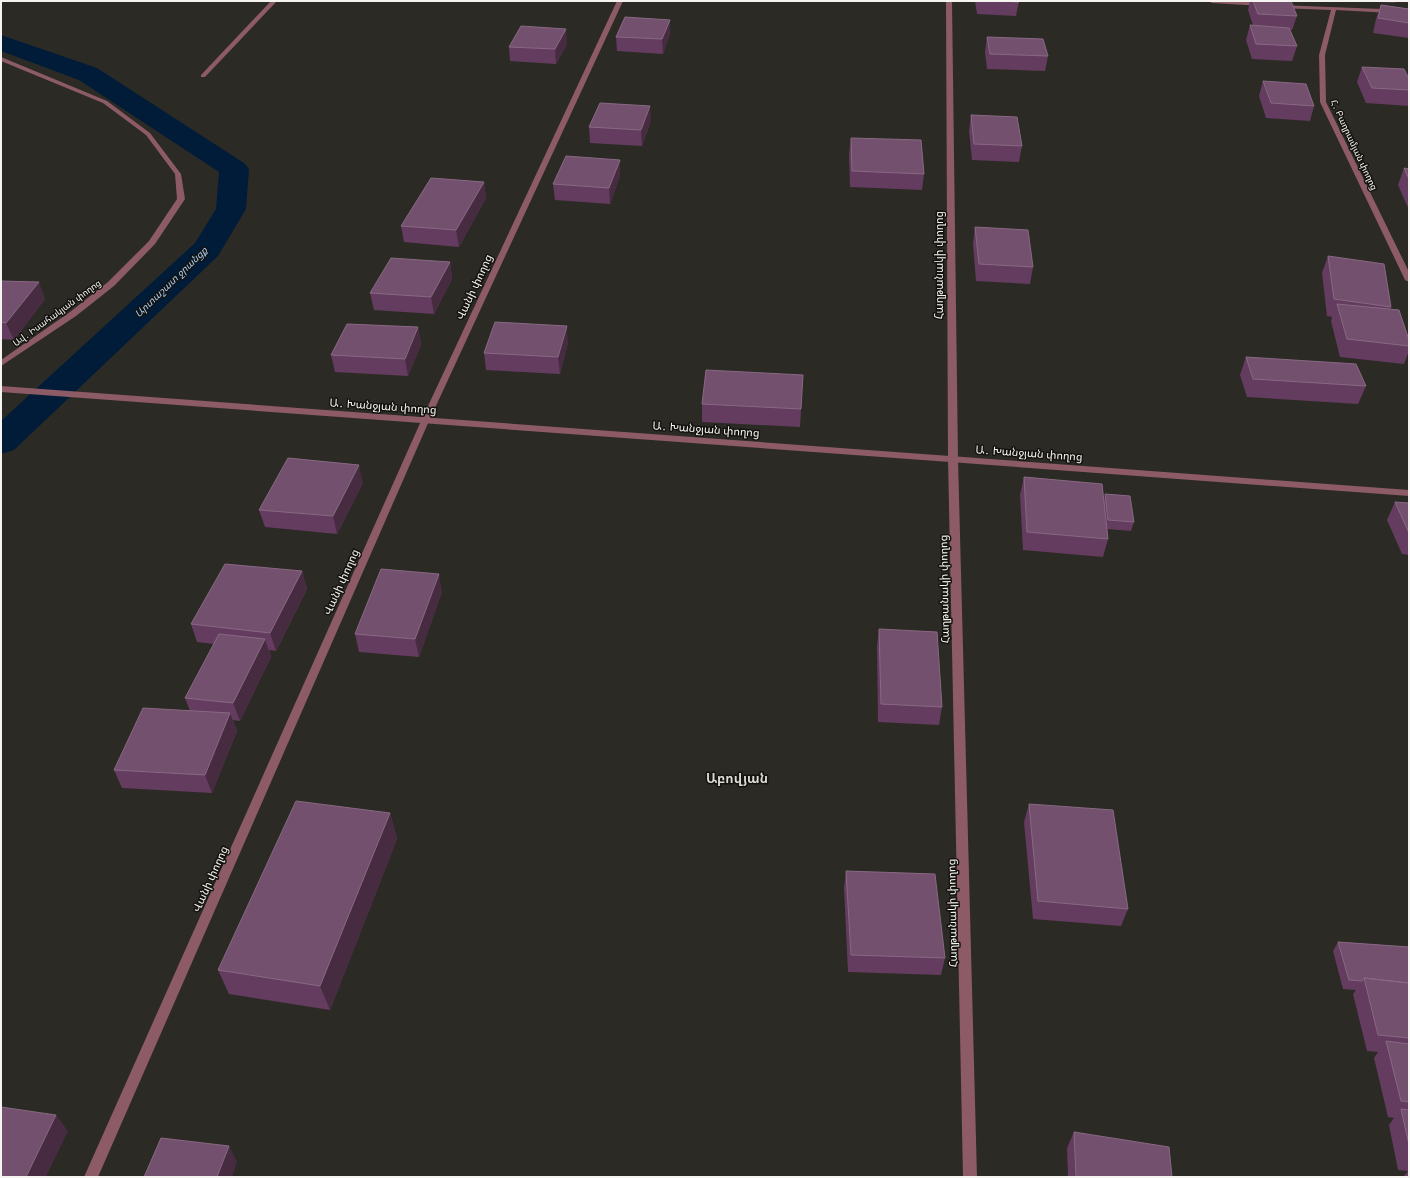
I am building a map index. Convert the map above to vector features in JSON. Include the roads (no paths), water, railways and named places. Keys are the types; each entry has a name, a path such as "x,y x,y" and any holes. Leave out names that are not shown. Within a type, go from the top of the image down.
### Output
{"street":[{"path":"203,76 274,1"},
{"name":"Վանի փողոց","path":"91,1177 425,421 620,1"},
{"name":"Հաղթանակի փողոց","path":"949,1 953,459 970,1177"},
{"path":"1212,1 1409,12"},
{"name":"Հ․ Բաղրամյան փողոց","path":"1334,9 1322,55 1323,102 1409,280"},
{"name":"Ավ․ Իսահակյան փողոց","path":"1,59 105,102 148,134 178,174 181,199 152,242 111,284 73,314 1,364"},
{"name":"Ա․ Խանջյան փողոց","path":"1,389 1409,493"}],"waterway":[{"name":"Արտաշատ ջրանցք","path":"1,43 88,74 234,169 231,209 207,249 1,442"}],"district":[{"name":"Աբովյան","path":"737,778"}]}
